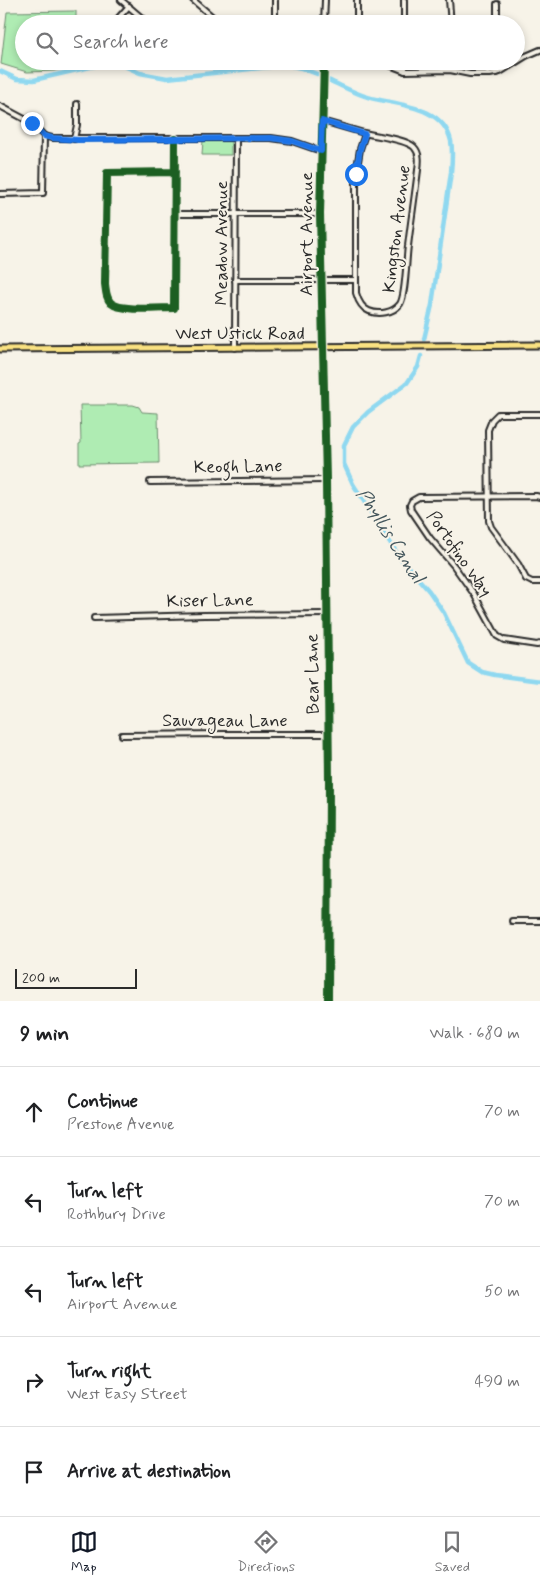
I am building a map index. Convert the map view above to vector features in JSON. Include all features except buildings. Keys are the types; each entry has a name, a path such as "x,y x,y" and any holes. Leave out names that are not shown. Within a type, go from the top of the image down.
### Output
{"main road":[{"name":"West Ustick Road","path":"0,349 540,345"}],"street":[{"path":"122,0 139,15"},
{"path":"193,0 210,15"},
{"path":"275,0 275,15"},
{"path":"324,15 325,0"},
{"path":"357,0 357,15"},
{"path":"404,0 404,15"},
{"path":"449,0 450,15"},
{"path":"497,4 497,15"},
{"path":"121,15 129,6"},
{"path":"525,57 540,50"},
{"name":"Airport Avenue","path":"323,347 320,214 324,70"},
{"path":"405,71 450,70 470,74 497,73 503,70"},
{"path":"74,139 77,125 77,104"},
{"path":"0,106 32,123 44,136 52,138 271,138 292,141 321,151"},
{"path":"235,280 355,280 356,174 360,149 365,134 322,121"},
{"name":"Kingston Avenue","path":"355,280 357,300 368,311 375,313 388,312 402,302 419,158 417,151 412,145 365,134"},
{"path":"0,194 43,193 44,136"},
{"name":"Meadow Avenue","path":"235,348 236,138"},
{"path":"174,172 107,173 105,284 111,303 120,307 174,308 175,139"},
{"path":"174,214 320,214"},
{"name":"Bear Lane","path":"323,347 328,734 328,1001"},
{"path":"540,414 498,414 492,420 488,430 488,497 491,527 518,564 526,579 532,582 540,582"},
{"name":"Keogh Lane","path":"150,482 326,480"},
{"name":"Portofino Way","path":"488,497 420,497 412,501 410,505 411,510 430,538 454,566 474,594 497,636 504,640 540,644"},
{"path":"488,497 540,497"},
{"name":"Kiser Lane","path":"94,618 231,614 327,614"},
{"name":"Sauvageau Lane","path":"122,736 328,734"},
{"path":"512,921 540,920"}],"green space":[{"path":"76,11 76,15 15,15 15,68 1,64 7,12"},
{"path":"20,70 58,70 54,71 27,72"},
{"path":"203,140 231,141 231,155 202,155"},
{"path":"80,405 133,405 139,407 142,412 158,413 159,463 79,464 79,444 81,443"}],"waterway":[{"name":"Phyllis Canal","path":"0,71 17,79 34,80 77,70"},
{"name":"Phyllis Canal","path":"133,70 167,78 241,70"},
{"name":"Phyllis Canal","path":"306,70 317,74"},
{"name":"Phyllis Canal","path":"328,80 365,96 407,105 430,114 439,120 446,129 451,141 451,172 432,305 424,339"},
{"name":"Phyllis Canal","path":"421,356 418,367 407,383 368,412 353,427 344,445 344,464 353,484 400,558 429,591 444,613 468,663 482,672 540,681"}],"cycle path":[{"path":"324,70 320,214 326,480 329,781 328,1001"},
{"path":"175,139 174,308 132,309 116,306 108,299 105,284 107,173 175,172"}],"route":[{"path":"32,123 44,136 52,138 78,140 271,138 308,145 321,151 322,121 365,134 360,149 356,174"}]}
